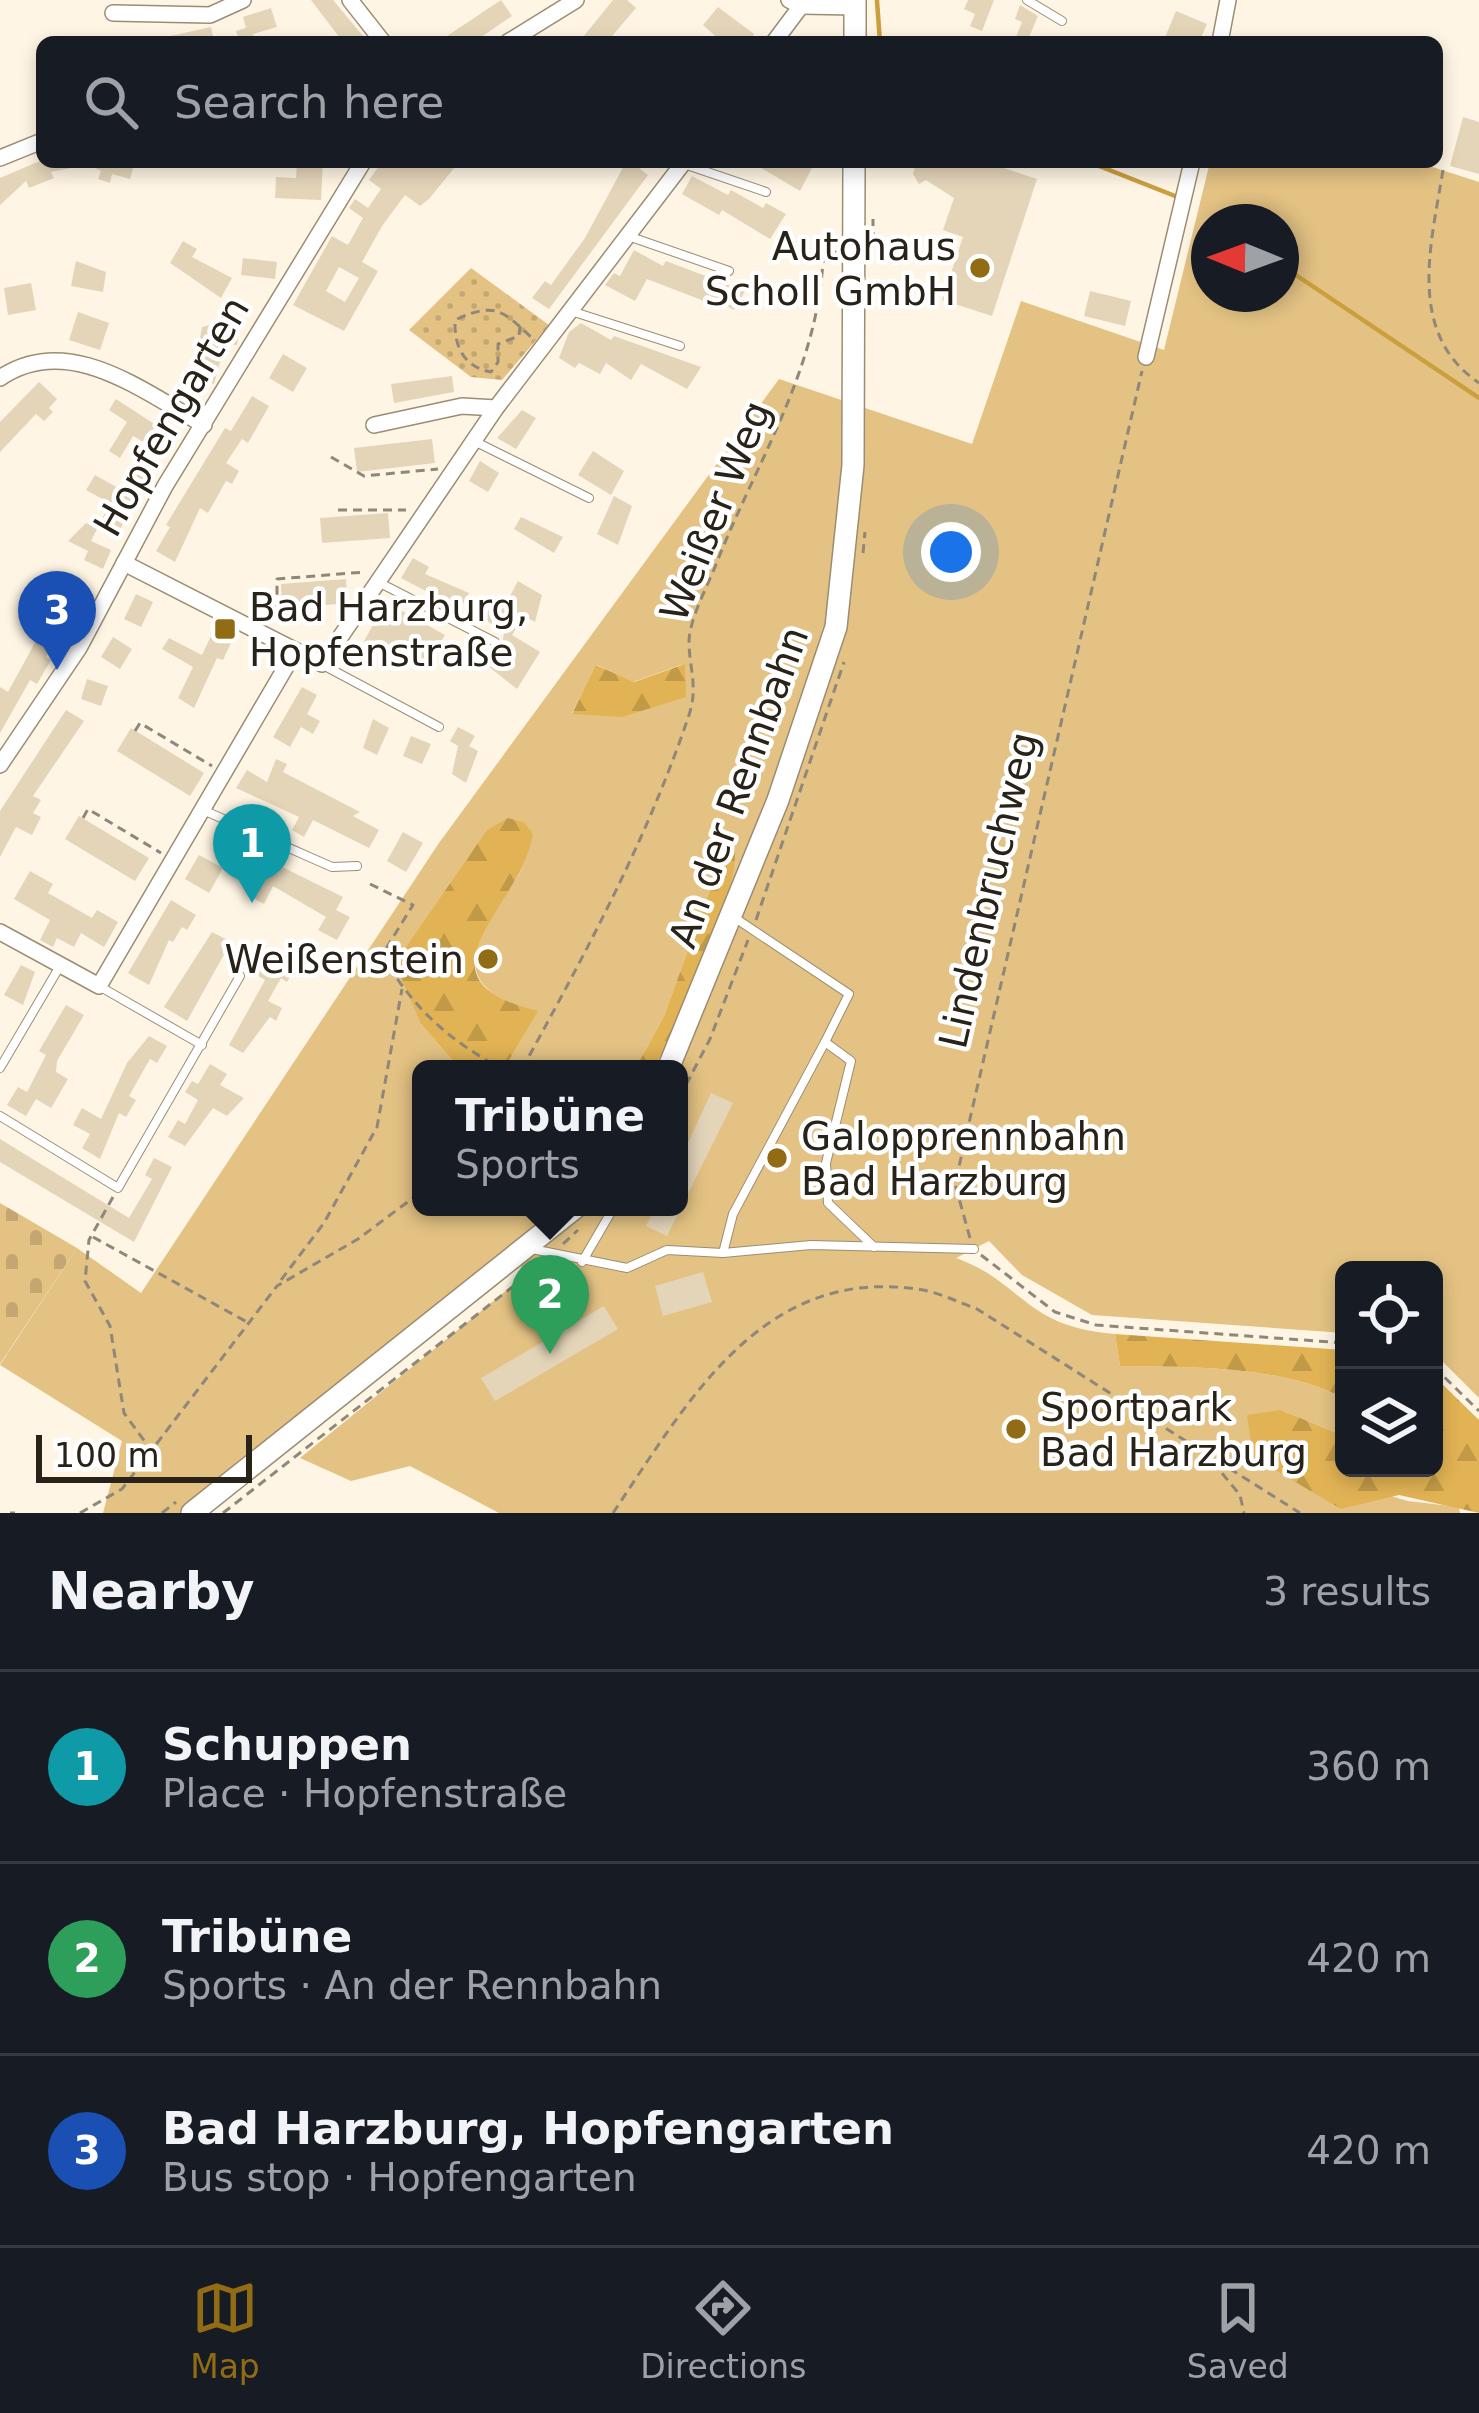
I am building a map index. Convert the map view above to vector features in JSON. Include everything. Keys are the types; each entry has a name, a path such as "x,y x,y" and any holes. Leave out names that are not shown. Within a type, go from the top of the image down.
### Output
{"main road":[{"path":"855,3 855,36"},
{"name":"An der Rennbahn","path":"672,1060 778,800 836,627 852,485 854,168"},
{"path":"192,1513 541,1252 578,1218"}],"street":[{"path":"113,13 210,15 243,0"},
{"path":"350,0 378,36"},
{"path":"518,36 576,0"},
{"path":"1221,36 1228,0"},
{"path":"777,36 795,3 855,3"},
{"path":"0,158 36,143"},
{"name":"Hopfengarten","path":"0,765 80,648 204,425 359,168"},
{"path":"124,563 322,664 496,408 679,168"},
{"path":"1145,357 1191,168"},
{"path":"0,379 43,362 82,362 204,425"},
{"path":"374,425 462,406 496,408"},
{"path":"0,932 99,986 294,652"}],"lane":[{"path":"1027,0 1062,21"},
{"path":"697,168 766,192"},
{"path":"627,236 730,271"},
{"path":"569,310 680,346"},
{"path":"475,441 589,498"},
{"path":"383,576 495,642"},
{"path":"322,664 439,727"},
{"path":"202,809 331,867 357,866"},
{"path":"723,1253 733,1214 849,994 732,916"},
{"path":"0,1069 61,964"},
{"path":"0,1116 118,1188 240,976"},
{"path":"99,986 202,1045"},
{"path":"825,1042 851,1061 826,1162 828,1203 875,1248"},
{"path":"582,1262 609,1216"},
{"path":"541,1252 627,1268 667,1250 723,1253 811,1245 974,1249"}],"path":[{"path":"1443,170 1428,290 1433,326 1449,358 1479,382"},
{"name":"Weißer Weg","path":"527,1060 647,830 691,710 696,684 688,642 723,548 785,416 820,309 823,260 854,248"},
{"path":"520,326 519,336 498,344 498,362 491,372 476,369 456,347 455,320 501,310 520,326 542,348"},
{"name":"Lindenbruchweg","path":"974,1249 955,1184 1145,357"},
{"path":"331,457 364,476 458,466"},
{"path":"338,510 429,508"},
{"path":"260,634 277,604 277,579 383,576"},
{"path":"135,731 140,723 224,773"},
{"path":"147,738 151,730"},
{"path":"159,745 164,737"},
{"path":"171,753 176,744"},
{"path":"183,760 188,752"},
{"path":"196,768 201,759"},
{"path":"83,818 88,809 173,860"},
{"path":"94,825 99,816"},
{"path":"106,832 112,823"},
{"path":"118,840 124,831"},
{"path":"130,847 136,838"},
{"path":"370,884 412,904 383,949 402,989 424,1018 488,1060"},
{"path":"80,1513 99,1509 122,1490 324,1223 377,1126 402,989"},
{"path":"118,1188 91,1236 85,1280 110,1326 124,1413 151,1452"},
{"path":"277,1286 358,1239 412,1199"},
{"path":"223,1513 578,1218"},
{"path":"91,1236 249,1322"},
{"path":"974,1249 1054,1312 1096,1324 1335,1342"},
{"path":"613,1513 688,1401 749,1332 833,1290 917,1288 977,1309 1198,1444 1300,1513"},
{"path":"1436,1369 1479,1411"},
{"path":"1198,1444 1240,1495 1244,1513"}],"green space":[{"path":"1209,168 1436,168 1479,182 1479,1398 1443,1362 1443,1261 1335,1261 1335,1332 1092,1315 1022,1275 989,1241 956,1258 997,1279 1061,1323 1115,1334 1120,1366 1263,1374 1335,1394 1335,1432 1281,1410 1253,1457 1408,1501 1459,1507 1460,1513 499,1513 410,1466 351,1481 300,1458 513,1285 528,1252 195,1513 103,1513 122,1441 0,1365 77,1248 141,1293 439,843 779,379 972,444 1021,301 1164,350 1191,240 1191,312 1299,312 1299,204 1200,204","holes":["684,664 572,713 597,665 633,682","724,851 658,1060 688,1060 688,1216 412,1216 412,1060 452,1060 421,1024 496,909 477,949 476,968 484,985 503,1000 537,1012 509,1060 640,1060 664,1016"]},
{"path":"471,268 549,325 502,380 471,377 409,330"},
{"path":"685,664 686,697 622,717 572,714 596,665 634,682"},
{"path":"508,818 525,823 533,834 524,862 481,938 475,960 479,980 499,997 538,1011 509,1060 452,1060 421,1024 395,963 487,830"},
{"path":"733,843 735,861 720,920 658,1060 640,1060 664,1016 724,851"},
{"path":"0,1203 77,1248 0,1364"},
{"path":"1115,1334 1335,1349 1335,1394 1263,1374 1120,1366"},
{"path":"1443,1385 1479,1420 1479,1513 1399,1495 1341,1509 1253,1457 1247,1415 1281,1410 1335,1432 1335,1477 1443,1477"}],"building":[{"path":"311,0 333,0 363,36 338,36"},
{"path":"501,0 512,16 483,36 447,36"},
{"path":"613,0 627,0 636,8 612,36 584,36"},
{"path":"968,0 994,0 982,31 970,26 975,14 964,9"},
{"path":"1020,5 1038,16 1030,36 1016,36 1022,22 1015,19"},
{"path":"718,7 754,34 715,36 703,25"},
{"path":"271,8 277,27 238,36 236,31 246,28 243,17"},
{"path":"1176,11 1207,24 1202,36 1166,36"},
{"path":"211,27 213,36 170,36"},
{"path":"1463,117 1479,122 1479,174 1450,166"},
{"path":"36,163 36,168 71,168 51,172 54,178 29,188 26,181 0,205 0,178"},
{"path":"95,168 133,168 130,179 112,174 110,183 98,179 101,171"},
{"path":"297,168 323,168 321,200 275,198 276,177 296,178"},
{"path":"378,168 454,168 420,206 405,195 382,226 362,262 378,271 344,331 293,305 332,236 348,245 363,218 349,208 355,199 368,208 381,189 369,180","holes":["339,267 359,278 345,302 326,291"]},
{"path":"623,168 641,168 648,175 549,309 532,298 545,281 551,285 585,238"},
{"path":"761,168 812,168 800,191"},
{"name":"Autohaus Scholl GmbH","path":"914,168 1004,168 1037,179 992,316 942,300 963,237 943,230 954,198 926,180 919,184"},
{"path":"692,176 728,195 731,190 763,208 766,203 786,214 770,239 722,210 719,215 682,194"},
{"path":"183,241 197,249 192,257 232,278 221,298 170,263"},
{"path":"634,250 663,266 666,261 745,291 734,310 707,295 704,301 647,279 635,301 605,285 614,273 620,276"},
{"path":"243,258 277,262 275,279 241,275"},
{"path":"76,261 106,272 103,292 71,286"},
{"path":"31,283 36,310 8,315 4,288"},
{"path":"1090,291 1131,301 1125,326 1084,316"},
{"path":"78,312 109,323 100,350 69,340"},
{"path":"581,323 611,340 614,336 701,367 687,389 641,364 631,380 606,363 600,374 579,363 575,368 559,358 569,332"},
{"path":"240,325 237,345 225,344 214,384 193,378 202,327"},
{"path":"283,354 307,368 293,392 269,378"},
{"path":"452,376 454,392 394,403 391,384"},
{"path":"39,382 57,399 49,408 53,412 44,421 36,414 0,452 0,422"},
{"path":"252,396 269,406 248,443 242,439 226,463 239,471 232,484 226,481 208,513 200,508 175,562 156,551 170,527 166,525 225,428 231,431"},
{"path":"116,399 159,427 149,445 133,436 120,458 109,451 127,422 109,410"},
{"path":"522,410 536,418 516,449 497,438"},
{"path":"432,439 435,463 357,472 354,448"},
{"path":"593,451 624,471 611,495 578,475"},
{"path":"480,461 499,473 488,492 469,481"},
{"path":"134,464 151,474 119,531 101,521 110,503 86,490 95,475 120,489"},
{"path":"614,496 632,506 618,545 597,534"},
{"path":"388,513 390,538 322,543 320,518"},
{"path":"521,517 563,537 554,553 514,529"},
{"path":"86,523 97,529 91,541 111,550 103,569 84,560 88,551 68,541"},
{"path":"413,558 429,567 425,574 469,593 460,609 401,578"},
{"path":"52,570 90,589 85,600 56,585 52,593 42,587"},
{"path":"346,579 348,603 282,609 281,584"},
{"path":"518,581 542,595 535,622 524,616 512,635 540,652 517,689 484,663 502,647 504,632 484,619 493,603 503,609"},
{"path":"136,594 153,602 141,627 124,619"},
{"path":"45,596 65,608 51,634 56,637 46,657 51,660 37,684 30,680 0,733 0,687 8,692 37,639 39,627 30,622"},
{"path":"386,602 445,635 426,668 364,641"},
{"path":"212,634 231,643 223,660 217,658 194,708 178,698 193,667 162,649 169,638 202,655"},
{"path":"113,637 132,649 120,669 101,657"},
{"path":"87,679 108,686 101,706 81,699"},
{"path":"302,687 317,695 307,714 320,721 313,734 301,727 290,747 273,737"},
{"path":"66,710 84,721 33,796 41,800 33,813 41,817 32,835 16,827 0,857 0,811"},
{"path":"373,719 389,728 377,755 363,748"},
{"path":"458,727 475,736 469,746 478,751 466,783 452,774 458,746 450,741"},
{"path":"131,728 204,773 190,796 117,751"},
{"path":"411,736 431,744 422,764 403,756"},
{"path":"276,759 287,764 283,772 360,812 353,816 379,830 369,848 313,820 304,837 292,830 299,817 236,788 247,770 267,782"},
{"path":"79,816 149,858 135,881 65,839"},
{"path":"403,832 423,843 406,872 387,861"},
{"path":"246,849 343,897 336,910 350,917 337,940 318,930 326,917 273,886 264,904 251,897 259,881 236,867"},
{"path":"199,855 223,868 209,893 185,879"},
{"path":"30,871 53,884 48,893 92,918 97,910 118,922 104,947 81,933 74,947 57,938 53,947 40,940 50,920 14,899"},
{"path":"171,900 196,915 187,930 182,927 173,942 169,940 149,985 128,973"},
{"path":"212,932 231,942 187,1021 164,1007"},
{"path":"256,943 296,966 287,982 281,978 268,1001 282,1008 276,1021 270,1017 243,1053 229,1045 265,980 255,974 263,959 251,953"},
{"path":"21,965 35,972 23,1005 4,995"},
{"path":"66,1005 84,1015 57,1061 56,1072 68,1079 51,1108 36,1099 26,1116 7,1105 18,1087 27,1092 46,1055 39,1051"},
{"path":"149,1036 167,1046 157,1063 150,1059 129,1096 136,1100 126,1117 119,1113 100,1159 82,1148 90,1134 73,1125 82,1108 101,1119 127,1063"},
{"path":"210,1064 227,1074 220,1085 244,1098 227,1116 213,1108 185,1146 168,1137 178,1120 185,1124 198,1100 185,1092 192,1081 198,1084"},
{"path":"711,1093 733,1103 688,1194 688,1143"},
{"path":"0,1139 129,1218 152,1179 145,1175 154,1158 172,1167 134,1242 0,1162"},
{"path":"651,1216 677,1216 667,1236 646,1226"},
{"path":"703,1272 712,1302 663,1316 655,1286"},
{"path":"604,1306 618,1329 495,1401 481,1378"}],"waterway":[{"path":"877,1 880,36"},
{"path":"1104,168 1175,196"},
{"path":"1299,277 1479,398"}],"place":[{"name":"Autohaus Scholl GmbH","path":"980,268"},
{"name":"Bad Harzburg, Hopfenstraße","path":"225,629"},
{"name":"Bad Harzburg, Hopfengarten","path":"57,670"},
{"name":"Schuppen","path":"252,903"},
{"name":"Weißenstein","path":"488,959"},
{"name":"Galopprennbahn Bad Harzburg","path":"777,1158"},
{"name":"Tribüne","path":"550,1354"},
{"name":"Sportpark Bad Harzburg","path":"1016,1429"}]}
